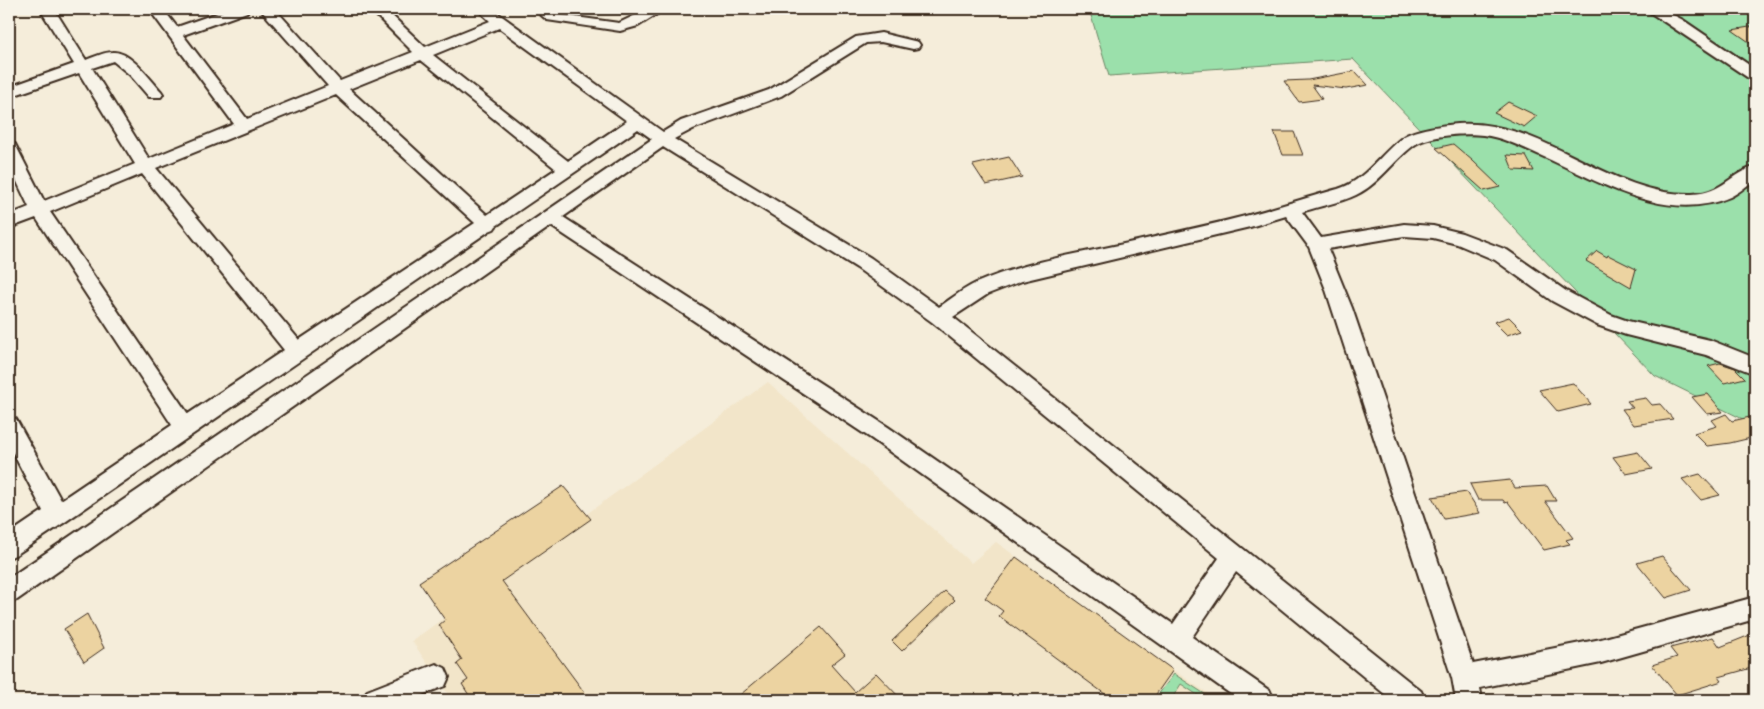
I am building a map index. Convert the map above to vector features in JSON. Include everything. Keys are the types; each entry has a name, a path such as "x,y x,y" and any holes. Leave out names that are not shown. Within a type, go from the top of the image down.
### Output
{"street":[{"path":"46,9 84,66 145,166 297,352"},
{"path":"156,9 245,127"},
{"path":"174,33 242,9"},
{"path":"267,9 338,88 488,225"},
{"path":"377,9 422,54 568,170"},
{"path":"484,9 662,139 864,263 939,317 1233,557 1412,700"},
{"path":"542,9 552,17 618,28 633,23 658,9"},
{"path":"1652,9 1678,23 1755,76"},
{"path":"9,222 500,22"},
{"path":"9,592 662,139 687,125 775,93 861,40 884,38 913,45"},
{"path":"9,92 104,58 118,57 155,94"},
{"path":"9,547 488,225 637,122"},
{"path":"939,317 981,289 1018,276 1291,210 1354,190 1374,174 1401,147 1415,137 1458,129 1483,130 1514,138 1641,193 1661,197 1691,200 1709,198 1726,192 1755,172"},
{"path":"9,148 39,209 186,428"},
{"path":"1291,210 1316,245 1334,280 1467,689 1755,608"},
{"path":"550,217 880,433 1261,700"},
{"path":"1316,245 1404,230 1433,232 1462,239 1501,255 1559,296 1604,320 1626,328 1710,348 1755,366"},
{"path":"352,317 378,336"},
{"path":"9,426 57,515"},
{"path":"1176,640 1233,557"},
{"path":"376,700 436,677"}],"shaded area":[{"path":"768,382 971,563 996,542 1173,670 1218,700 452,700 412,641"}],"green space":[{"path":"1089,9 1755,9 1755,425 1655,376 1353,59 1109,76"},
{"path":"1174,674 1214,700 1205,700 1181,684 1171,700 1154,700"}],"building":[{"path":"1755,26 1755,46 1732,30"},
{"path":"1355,71 1368,85 1346,89 1312,85 1322,99 1299,102 1284,81 1308,80"},
{"path":"1508,102 1537,116 1524,127 1494,113"},
{"path":"1274,132 1294,132 1303,155 1283,155"},
{"path":"1453,144 1500,187 1484,191 1436,148"},
{"path":"1507,155 1526,156 1534,171 1513,170"},
{"path":"1009,157 1022,177 986,185 973,165"},
{"path":"1597,251 1636,269 1631,287 1586,261"},
{"path":"1509,317 1522,330 1507,335 1494,322"},
{"path":"1720,363 1735,368 1745,378 1724,383 1708,366"},
{"path":"1573,383 1591,404 1558,412 1539,390"},
{"path":"1708,394 1723,412 1707,414 1692,397"},
{"path":"1646,398 1652,405 1660,404 1673,419 1634,425 1622,409 1633,408 1627,401"},
{"path":"1726,414 1732,421 1750,417 1755,422 1755,437 1707,446 1694,433 1717,426 1712,420"},
{"path":"1638,452 1652,469 1626,474 1613,457"},
{"path":"1700,474 1720,495 1701,500 1682,479"},
{"path":"1510,480 1515,488 1547,486 1556,501 1545,501 1573,538 1566,540 1570,544 1544,550 1508,502 1505,503 1503,500 1478,500 1470,484"},
{"path":"563,486 591,519 502,581 590,700 472,700 462,684 468,680 457,664 462,660 439,625 445,620 419,582"},
{"path":"1467,492 1480,513 1444,519 1432,497"},
{"path":"1662,556 1691,590 1666,598 1637,563"},
{"path":"1016,557 1173,670 1152,700 1113,700 999,616 1003,611 985,598"},
{"path":"945,591 955,600 902,651 892,641"},
{"path":"87,614 104,648 84,662 64,629"},
{"path":"821,627 845,654 831,665 855,692 876,673 902,700 734,700"},
{"path":"1755,633 1755,667 1719,677 1722,681 1677,695 1652,665 1677,657 1670,648 1713,637 1720,647"}]}
